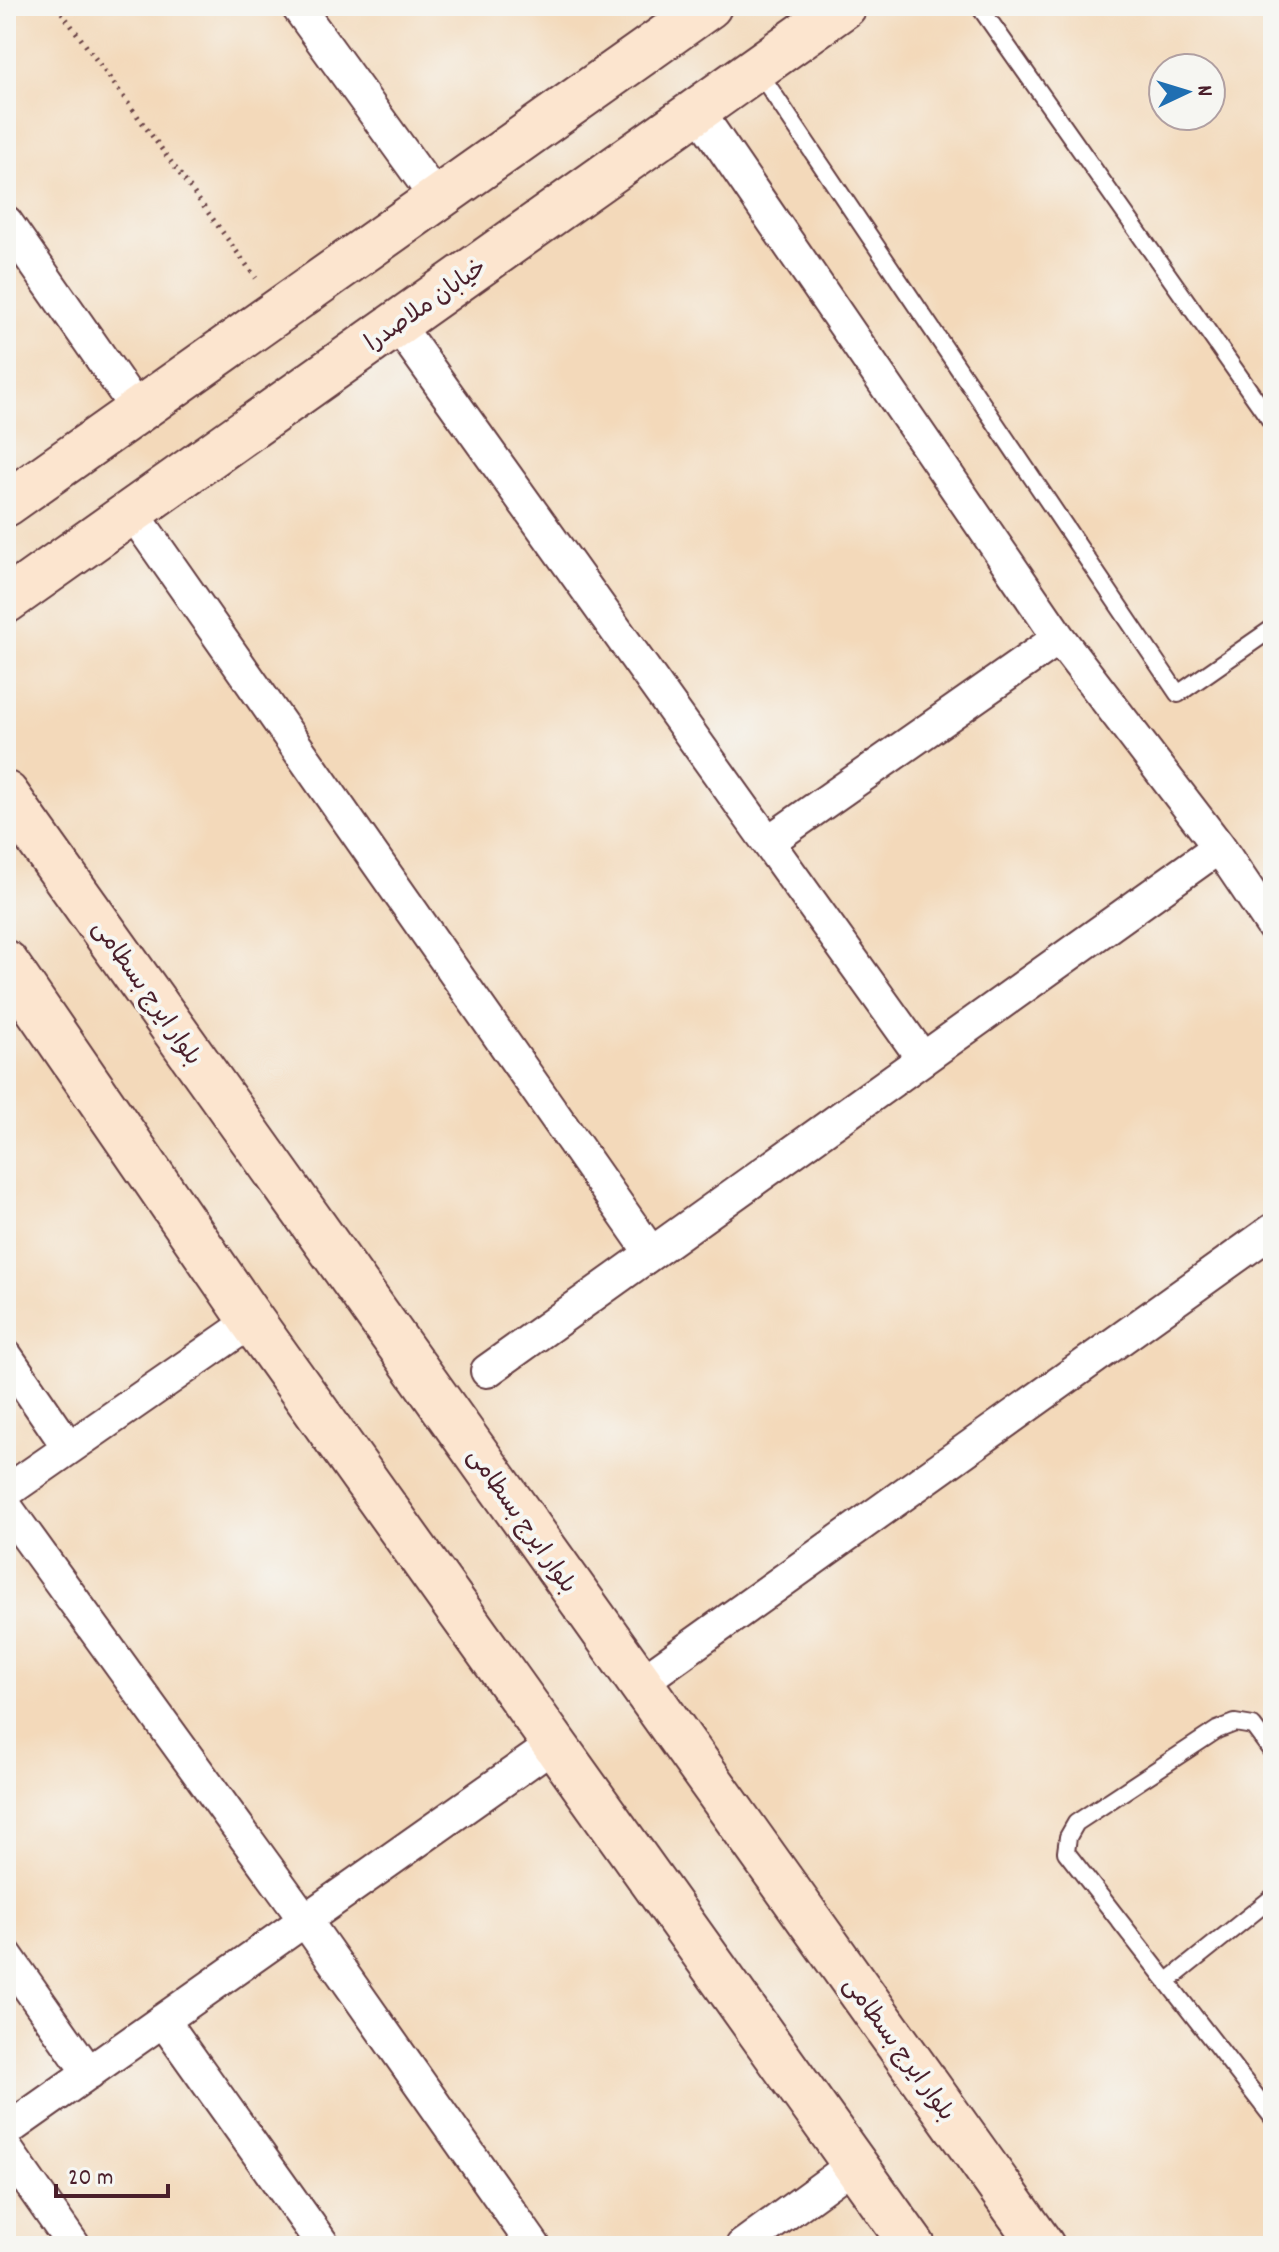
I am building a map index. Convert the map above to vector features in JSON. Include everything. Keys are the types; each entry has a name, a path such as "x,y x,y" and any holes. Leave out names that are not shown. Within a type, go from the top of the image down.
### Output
{"street":[{"path":"297,6 436,198"},
{"path":"6,504 709,6"},
{"name":"خیابان ملاصدرا","path":"6,601 844,6"},
{"path":"697,110 1059,638 1219,847 1273,927"},
{"path":"6,222 138,411"},
{"path":"397,324 923,1059"},
{"path":"132,512 651,1253"},
{"path":"768,842 1059,638"},
{"name":"بلوار ایرج بسطامی","path":"6,794 1042,2246"},
{"path":"487,1371 1219,847"},
{"path":"6,963 252,1321 913,2246"},
{"path":"640,1683 1273,1230"},
{"path":"6,1492 252,1321"},
{"path":"6,1356 69,1448"},
{"path":"6,1507 305,1920 534,2246"},
{"path":"6,2131 553,1745"},
{"path":"6,1955 89,2073"},
{"path":"163,2020 324,2246"},
{"path":"6,2149 74,2246"},
{"path":"742,2246 853,2165"}],"lane":[{"path":"979,6 1273,424"},
{"path":"756,68 1178,694 1273,628"},
{"path":"1273,1753 1253,1726 1235,1723 1217,1730 1076,1823 1068,1837 1066,1852 1273,2118"},
{"path":"1168,1981 1273,1897"}],"path":[{"path":"57,6 280,311"}]}
